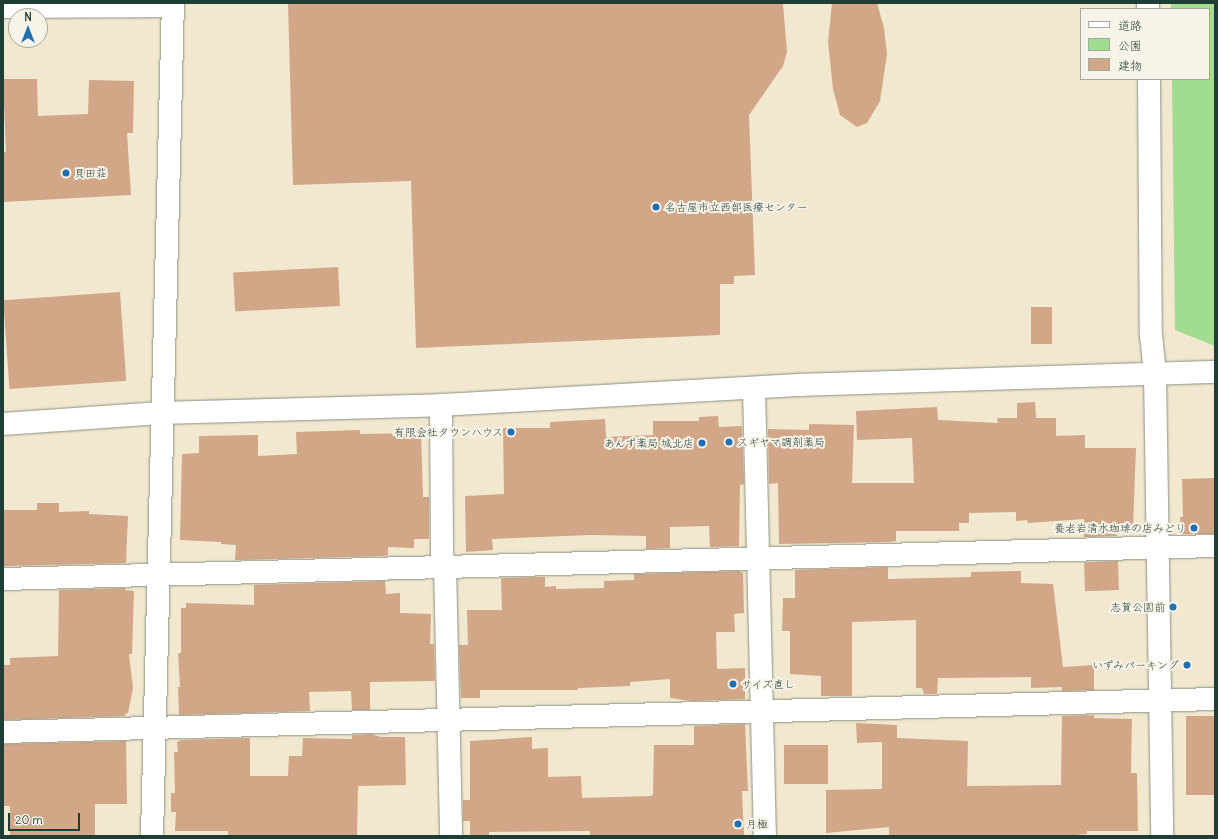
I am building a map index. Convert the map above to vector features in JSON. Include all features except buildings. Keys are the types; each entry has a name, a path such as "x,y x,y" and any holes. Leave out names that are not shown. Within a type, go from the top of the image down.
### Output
{"street":[{"path":"3,7 172,5 153,729 152,836"},
{"path":"1149,80 1151,335 1155,374 1162,836"},
{"path":"3,424 161,413 441,405 754,389 1215,372"},
{"path":"754,389 765,836"},
{"path":"441,405 442,554 445,566 447,719 451,836"},
{"path":"3,579 1215,546"},
{"path":"3,732 1215,699"}],"green space":[{"path":"1171,3 1215,3 1215,346 1175,330 1172,80 1210,80 1210,8 1171,8"}],"place":[{"name":"貝田荘","path":"66,173"},
{"name":"名古屋市立西部医療センター","path":"656,207"},
{"name":"有限会社タウンハウス","path":"511,432"},
{"name":"スギヤマ調剤薬局","path":"729,442"},
{"name":"あんず薬局 城北店","path":"702,443"},
{"name":"養老岩清水珈琲の店みどり","path":"1194,528"},
{"name":"志賀公園前","path":"1173,607"},
{"name":"いずみパーキング","path":"1187,665"},
{"name":"サイズ直し","path":"733,684"},
{"name":"月極","path":"738,824"}]}
